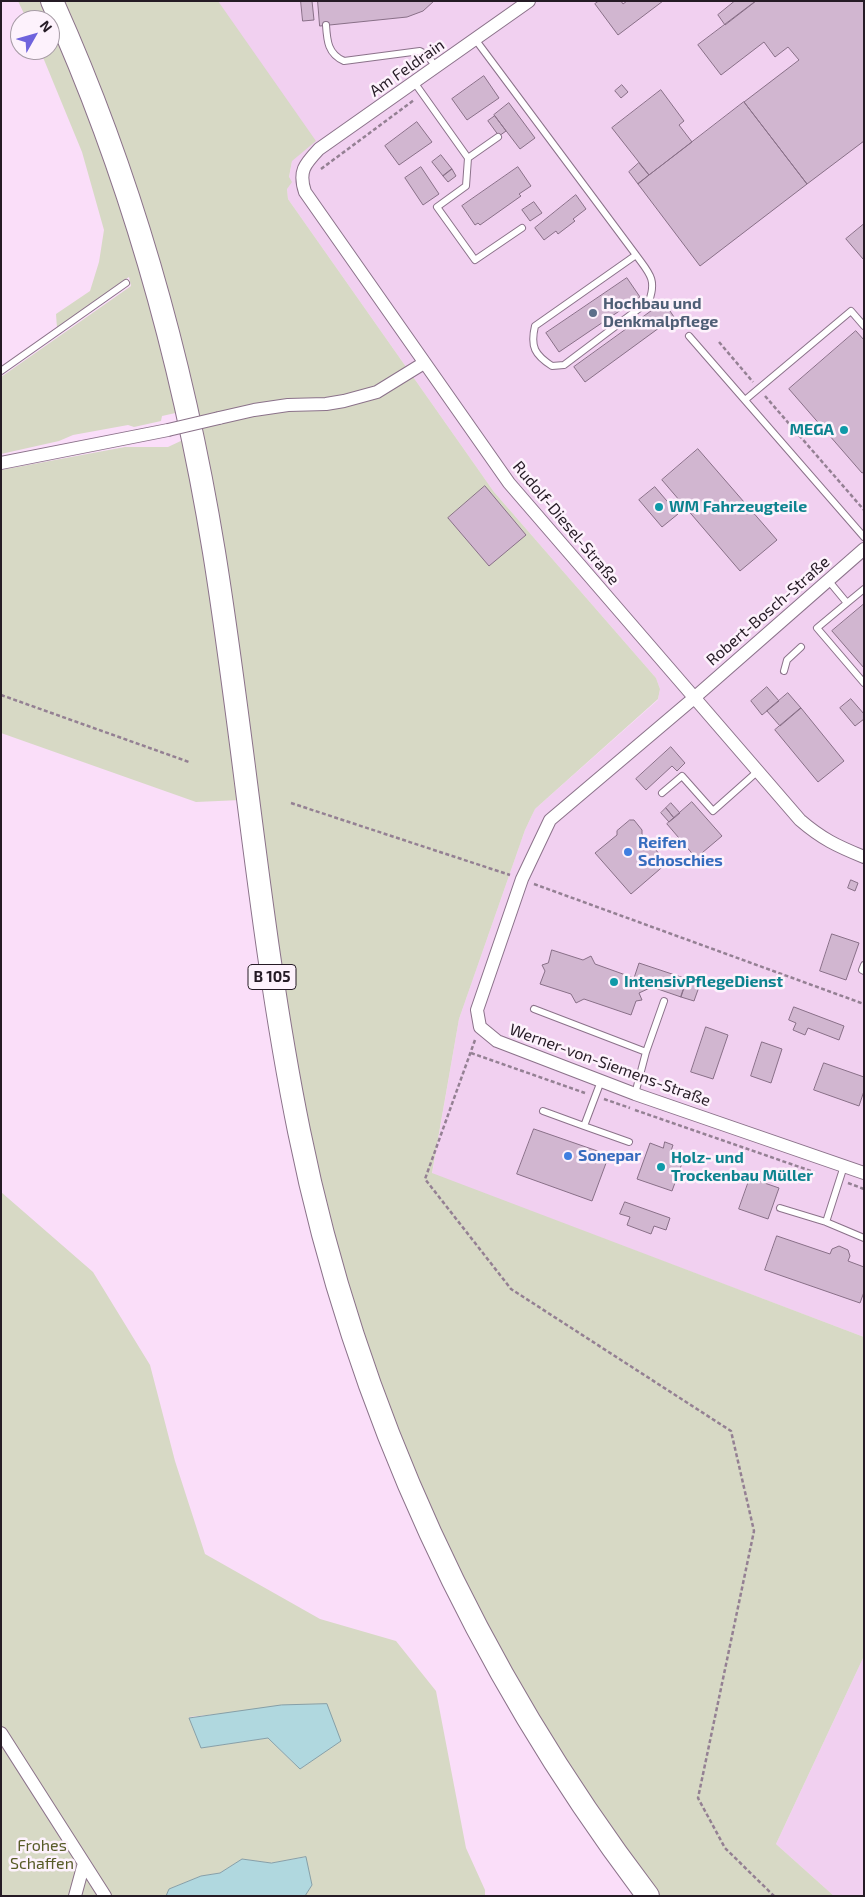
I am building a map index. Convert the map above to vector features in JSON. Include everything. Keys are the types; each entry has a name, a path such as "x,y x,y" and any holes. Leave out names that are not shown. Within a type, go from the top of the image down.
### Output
{"highway":[{"name":"B 105","path":"52,1 91,92 120,172 162,306 181,381 216,567 269,958 285,1059 315,1202 362,1361 392,1442 425,1522 463,1603 502,1676 591,1818 648,1896"}],"street":[{"name":"Am Feldrain","path":"305,163 319,149 529,1"},
{"name":"Rudolf-Diesel-Straße","path":"305,163 301,179 305,192 509,483 800,820 834,845 864,857"},
{"path":"1,463 168,430 254,410 288,405 344,402 377,392 424,363"},
{"name":"Robert-Bosch-Straße","path":"694,698 864,549"},
{"path":"480,1027 477,1010 522,879 550,820 694,698"},
{"name":"Werner-von-Siemens-Straße","path":"480,1027 497,1041 635,1094 864,1173"},
{"path":"1,1733 105,1896"},
{"path":"75,1896 84,1863"}],"lane":[{"path":"326,25 327,43 335,57 344,61 420,51 427,55 436,67"},
{"path":"475,39 636,255 653,279 653,290 649,301 564,365 552,366 539,358 532,341 535,326 636,255"},
{"path":"414,82 468,158 466,186 437,207 475,260 522,228"},
{"path":"468,158 498,137"},
{"path":"1,371 126,283"},
{"path":"745,400 851,311 864,326"},
{"path":"690,336 864,537"},
{"path":"828,580 847,603"},
{"path":"864,589 818,628 864,683"},
{"path":"784,671 787,660 801,647"},
{"path":"662,793 682,776 713,811 758,771"},
{"path":"864,965 862,970 864,971"},
{"path":"635,1094 646,1052 664,1001"},
{"path":"534,1009 646,1052"},
{"path":"584,1126 601,1080"},
{"path":"543,1111 629,1142"},
{"path":"826,1222 844,1166"},
{"path":"780,1208 826,1222 864,1238"}],"path":[{"path":"719,342 864,510"},
{"path":"1,696 189,762"},
{"path":"291,803 522,879 864,1004"},
{"path":"480,1027 425,1179 511,1289 731,1431 754,1531 698,1798 726,1848 774,1896"},
{"path":"471,1053 864,1189"}],"shaded area":[{"path":"218,1 864,1 864,1337 432,1174 459,1019 525,830 535,809 658,700 660,689 656,678 494,492 288,199 287,189 292,161"},
{"path":"864,1656 864,1896 834,1896 776,1844"},
{"path":"327,1704 341,1741 300,1769 268,1738 201,1748 189,1718 281,1705"},
{"path":"306,1857 312,1885 305,1896 166,1896 169,1889 201,1876 220,1873 242,1859 271,1863"}],"green space":[{"path":"18,1 44,1 48,10 22,10"},
{"path":"63,1 218,1 316,141 292,161 289,177 292,182 287,189 288,199 494,492 656,678 660,689 658,699 535,809 525,830 459,1019 432,1173 864,1337 864,1656 776,1844 834,1896 660,1896 606,1823 550,1738 493,1638 436,1523 395,1425 354,1309 325,1203 300,1088 208,461"},
{"path":"60,41 120,193 180,412 162,416 161,421 134,427 128,425 73,435 59,441 1,454 1,377 131,286 129,277 57,328 56,314 90,291 99,262 104,230 82,152 44,60 60,60"},
{"path":"185,439 241,800 196,802 1,733 1,470 125,447 168,447"},
{"name":"Frohes Schaffen","path":"1,1192 93,1272 150,1365 175,1461 205,1554 320,1619 396,1641 436,1691 466,1848 485,1890 485,1896 305,1896 312,1885 305,1857 271,1863 242,1859 220,1873 201,1876 169,1889 166,1896 1,1896","holes":["218,1714 340,1741 300,1769 268,1738 201,1748 189,1717"]}],"building":[{"path":"301,1 312,1 314,20 303,21"},
{"path":"318,1 434,1 423,11 407,17 320,26"},
{"path":"599,1 621,1 623,4 627,1 663,1 618,35 595,4"},
{"path":"735,1 756,1 725,25 718,15"},
{"path":"756,1 864,1 864,141 807,184 744,102 799,60 788,47 775,57 764,42 721,75 698,45"},
{"path":"484,76 499,98 467,120 452,99"},
{"path":"622,85 628,92 621,98 615,91"},
{"path":"661,90 684,121 679,125 692,142 649,175 612,128"},
{"path":"744,102 807,184 700,266 638,184"},
{"path":"509,103 535,138 520,149 494,115"},
{"path":"495,116 506,131 499,136 488,121"},
{"path":"417,122 432,142 399,165 385,146"},
{"path":"441,155 452,169 443,176 432,162"},
{"path":"639,163 649,175 638,184 629,172"},
{"path":"421,167 439,194 423,205 405,178"},
{"path":"518,167 531,186 519,194 521,196 480,225 478,223 475,225 462,206"},
{"path":"452,169 456,176 448,182 443,176"},
{"path":"576,195 586,209 573,219 575,221 558,234 556,231 544,240 535,228"},
{"path":"534,202 542,213 530,221 522,210"},
{"path":"864,224 864,259 863,259 846,239"},
{"path":"627,278 640,297 559,352 546,333"},
{"path":"664,302 674,317 585,382 574,367"},
{"name":"MEGA","path":"856,331 864,340 864,472 862,473 789,389"},
{"path":"698,449 777,540 740,571 662,480"},
{"path":"485,486 526,535 489,566 448,518"},
{"name":"WM Fahrzeugteile","path":"655,487 678,514 662,527 639,500"},
{"path":"864,604 864,668 832,631"},
{"path":"767,687 779,701 762,715 751,701"},
{"path":"788,693 801,708 780,726 767,711"},
{"path":"851,699 864,714 864,719 855,726 840,708"},
{"path":"801,708 844,761 818,782 775,730"},
{"path":"671,747 685,763 677,771 672,766 646,790 636,779"},
{"path":"692,802 722,836 696,858 667,824"},
{"path":"671,803 680,813 674,818 666,808"},
{"path":"666,808 674,818 669,822 661,813"},
{"path":"630,820 634,820 642,830 642,834 667,863 631,894 595,853 617,835 617,831"},
{"path":"851,880 858,883 855,891 848,888"},
{"path":"832,934 859,943 846,980 820,971"},
{"name":"IntensivPflegeDienst","path":"552,950 583,960 591,956 595,964 634,978 639,963 687,979 681,997 652,987 639,993 642,1000 636,1001 631,1015 584,999 576,1003 571,994 540,984 545,971 542,965 548,963"},
{"path":"687,979 700,984 694,1001 681,997"},
{"path":"794,1007 844,1026 839,1040 808,1028 805,1035 793,1030 796,1023 789,1020"},
{"path":"706,1027 728,1035 713,1079 691,1072"},
{"path":"762,1042 782,1049 771,1083 751,1076"},
{"path":"824,1063 864,1077 864,1091 859,1106 814,1090"},
{"path":"534,1129 609,1155 592,1201 517,1174"},
{"name":"Holz- und Trockenbau Müller","path":"665,1142 673,1145 671,1151 685,1155 672,1191 637,1179 650,1143 663,1148"},
{"path":"750,1178 779,1188 768,1219 739,1209"},
{"path":"625,1202 670,1218 666,1230 654,1226 651,1234 627,1225 630,1217 620,1214"},
{"path":"777,1236 830,1254 832,1249 839,1246 848,1250 850,1256 848,1261 864,1267 864,1292 860,1303 765,1270"}],"place":[{"name":"Hochbau und Denkmalpflege","path":"593,313"},
{"name":"MEGA","path":"844,430"},
{"name":"WM Fahrzeugteile","path":"659,507"},
{"name":"Reifen Schoschies","path":"628,852"},
{"name":"IntensivPflegeDienst","path":"614,982"},
{"name":"Sonepar","path":"568,1156"},
{"name":"Holz- und Trockenbau Müller","path":"661,1167"}]}
